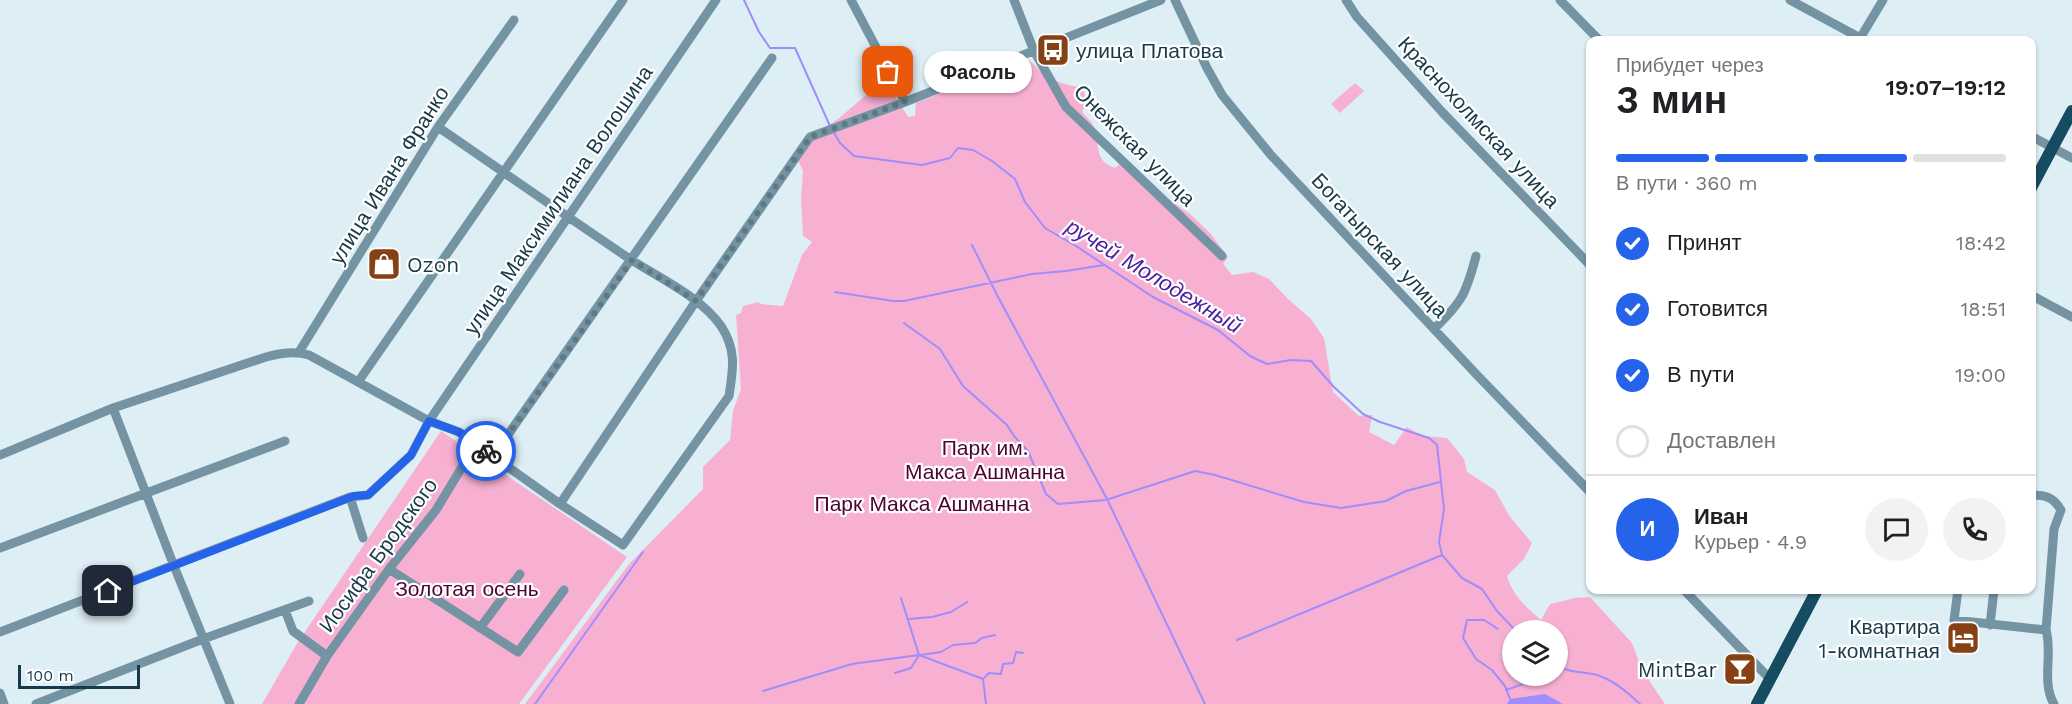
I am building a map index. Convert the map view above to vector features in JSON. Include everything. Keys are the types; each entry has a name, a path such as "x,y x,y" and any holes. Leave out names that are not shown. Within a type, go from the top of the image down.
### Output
{"main road":[{"path":"2036,179 2072,111"},
{"path":"1757,704 1815,594"}],"street":[{"path":"358,382 624,0"},
{"name":"улица Максимилиана Волошина","path":"0,632 350,497 368,495 411,455 429,421 716,0"},
{"path":"851,0 905,102"},
{"name":"Онежская улица","path":"1014,0 1034,51 1066,107 1222,256"},
{"path":"560,504 696,301 810,137 905,102 1161,0"},
{"name":"Богатырская улица","path":"1175,0 1207,68 1236,113 1270,154 1586,487"},
{"name":"Краснохолмская улица","path":"1346,0 1357,17 1443,113 1586,261"},
{"path":"1560,0 1595,36"},
{"path":"1790,0 1854,36"},
{"path":"1863,36 1882,0"},
{"name":"улица Ивана Франко","path":"299,352 438,127 514,20"},
{"path":"493,456 772,58"},
{"path":"0,454 113,408 266,357 299,352 309,355 429,421 459,432 560,504 623,545 729,396 733,373 733,350 721,326 696,301 438,127"},
{"path":"2036,139 2072,158"},
{"path":"1434,329 1454,310 1468,288 1476,256"},
{"path":"2036,299 2072,317"},
{"path":"113,408 203,639 231,704"},
{"path":"0,548 285,441"},
{"name":"Иосифа Бродского","path":"299,704 327,656 389,568 436,510 476,444"},
{"path":"2036,495 2055,500 2061,510"},
{"path":"350,497 363,538"},
{"path":"2061,510 2072,511"},
{"path":"2054,704 2048,688 2046,630 2054,529 2061,510"},
{"path":"389,568 518,652 564,590"},
{"path":"480,628 520,574"},
{"path":"1688,594 1770,679"},
{"path":"1957,594 1954,620 2046,630"},
{"path":"1990,625 1994,594"},
{"path":"36,704 203,639 309,601"},
{"path":"285,610 293,631 327,656"},
{"path":"0,693 4,704"}],"green space":[{"name":"Парк Макса Ашманна","path":"1026,59 1050,78 1082,87 1087,101 1082,112 1092,123 1103,160 1115,168 1126,159 1164,196 1190,214 1211,234 1228,257 1223,264 1232,275 1253,272 1269,279 1311,319 1324,338 1333,392 1359,416 1372,415 1369,432 1394,445 1407,427 1423,436 1447,438 1464,459 1467,472 1495,490 1510,517 1532,543 1524,559 1507,576 1521,601 1541,620 1550,604 1590,597 1632,643 1642,670 1665,704 525,704 629,564 703,489 703,467 730,440 733,411 741,389 736,315 741,313 743,306 759,302 760,304 783,306 802,255 812,242 803,236 801,199 803,171 798,160 801,144 838,119 866,95 880,92 894,94 908,117 915,116 916,103"},
{"path":"1355,83 1364,91 1340,113 1331,104"},
{"name":"Золотая осень","path":"441,431 627,557 519,704 262,704 298,642"}],"shaded area":[{"path":"1545,694 1563,704 1507,704 1510,699"}],"waterway":[{"name":"ручей Молодежный","path":"744,0 759,32 770,48 795,48 830,126"},
{"name":"ручей Молодежный","path":"833,131 840,143 854,156 922,165 950,158 958,148 973,150 1015,179 1025,202 1045,228 1153,297 1218,330 1250,356 1267,364 1291,360 1311,361 1363,414 1429,438 1437,445 1444,509 1439,542 1442,555 1462,578 1482,589 1506,620"},
{"path":"972,245 1107,499 1205,704"},
{"path":"835,292 904,301 1032,274 1104,265"},
{"path":"904,323 940,349 963,386 1007,425 1028,451 1046,494 1058,504 1106,500 1195,471 1304,502 1341,508 1386,501 1406,491 1440,482"},
{"path":"535,704 643,552"},
{"path":"1237,640 1442,555"},
{"path":"895,673 911,668 919,655 901,598"},
{"path":"908,619 932,617 951,612 967,602"},
{"path":"1498,629 1484,620 1467,620 1463,638 1476,659 1492,670 1505,686 1510,699"},
{"path":"921,655 941,652 953,645 975,643 982,638 995,635"},
{"path":"983,679 989,673 1001,674 1003,664 1013,663 1016,652 1023,653"},
{"path":"763,691 852,664 919,655 983,679 986,704"},
{"name":"ручей Молодежный","path":"1568,670 1593,674 1606,679 1624,690 1640,704"},
{"path":"1506,690 1517,686"}],"way so far":[{"path":"486,451 493,456 632,260 696,301 810,137 905,102 888,72"}],"place":[{"name":"улица Платова","path":"1053,50"},
{"name":"Фасоль","path":"888,72"},
{"name":"Ozon","path":"384,264"},
{"name":"Квартира 1-комнатная","path":"1963,638"},
{"name":"MintBar","path":"1740,669"}],"route":[{"path":"108,591 354,496 368,495 411,455 429,421 459,432 486,451"}],"park label":[{"name":"Парк им. Макса Ашманна","path":"985,459"}]}
